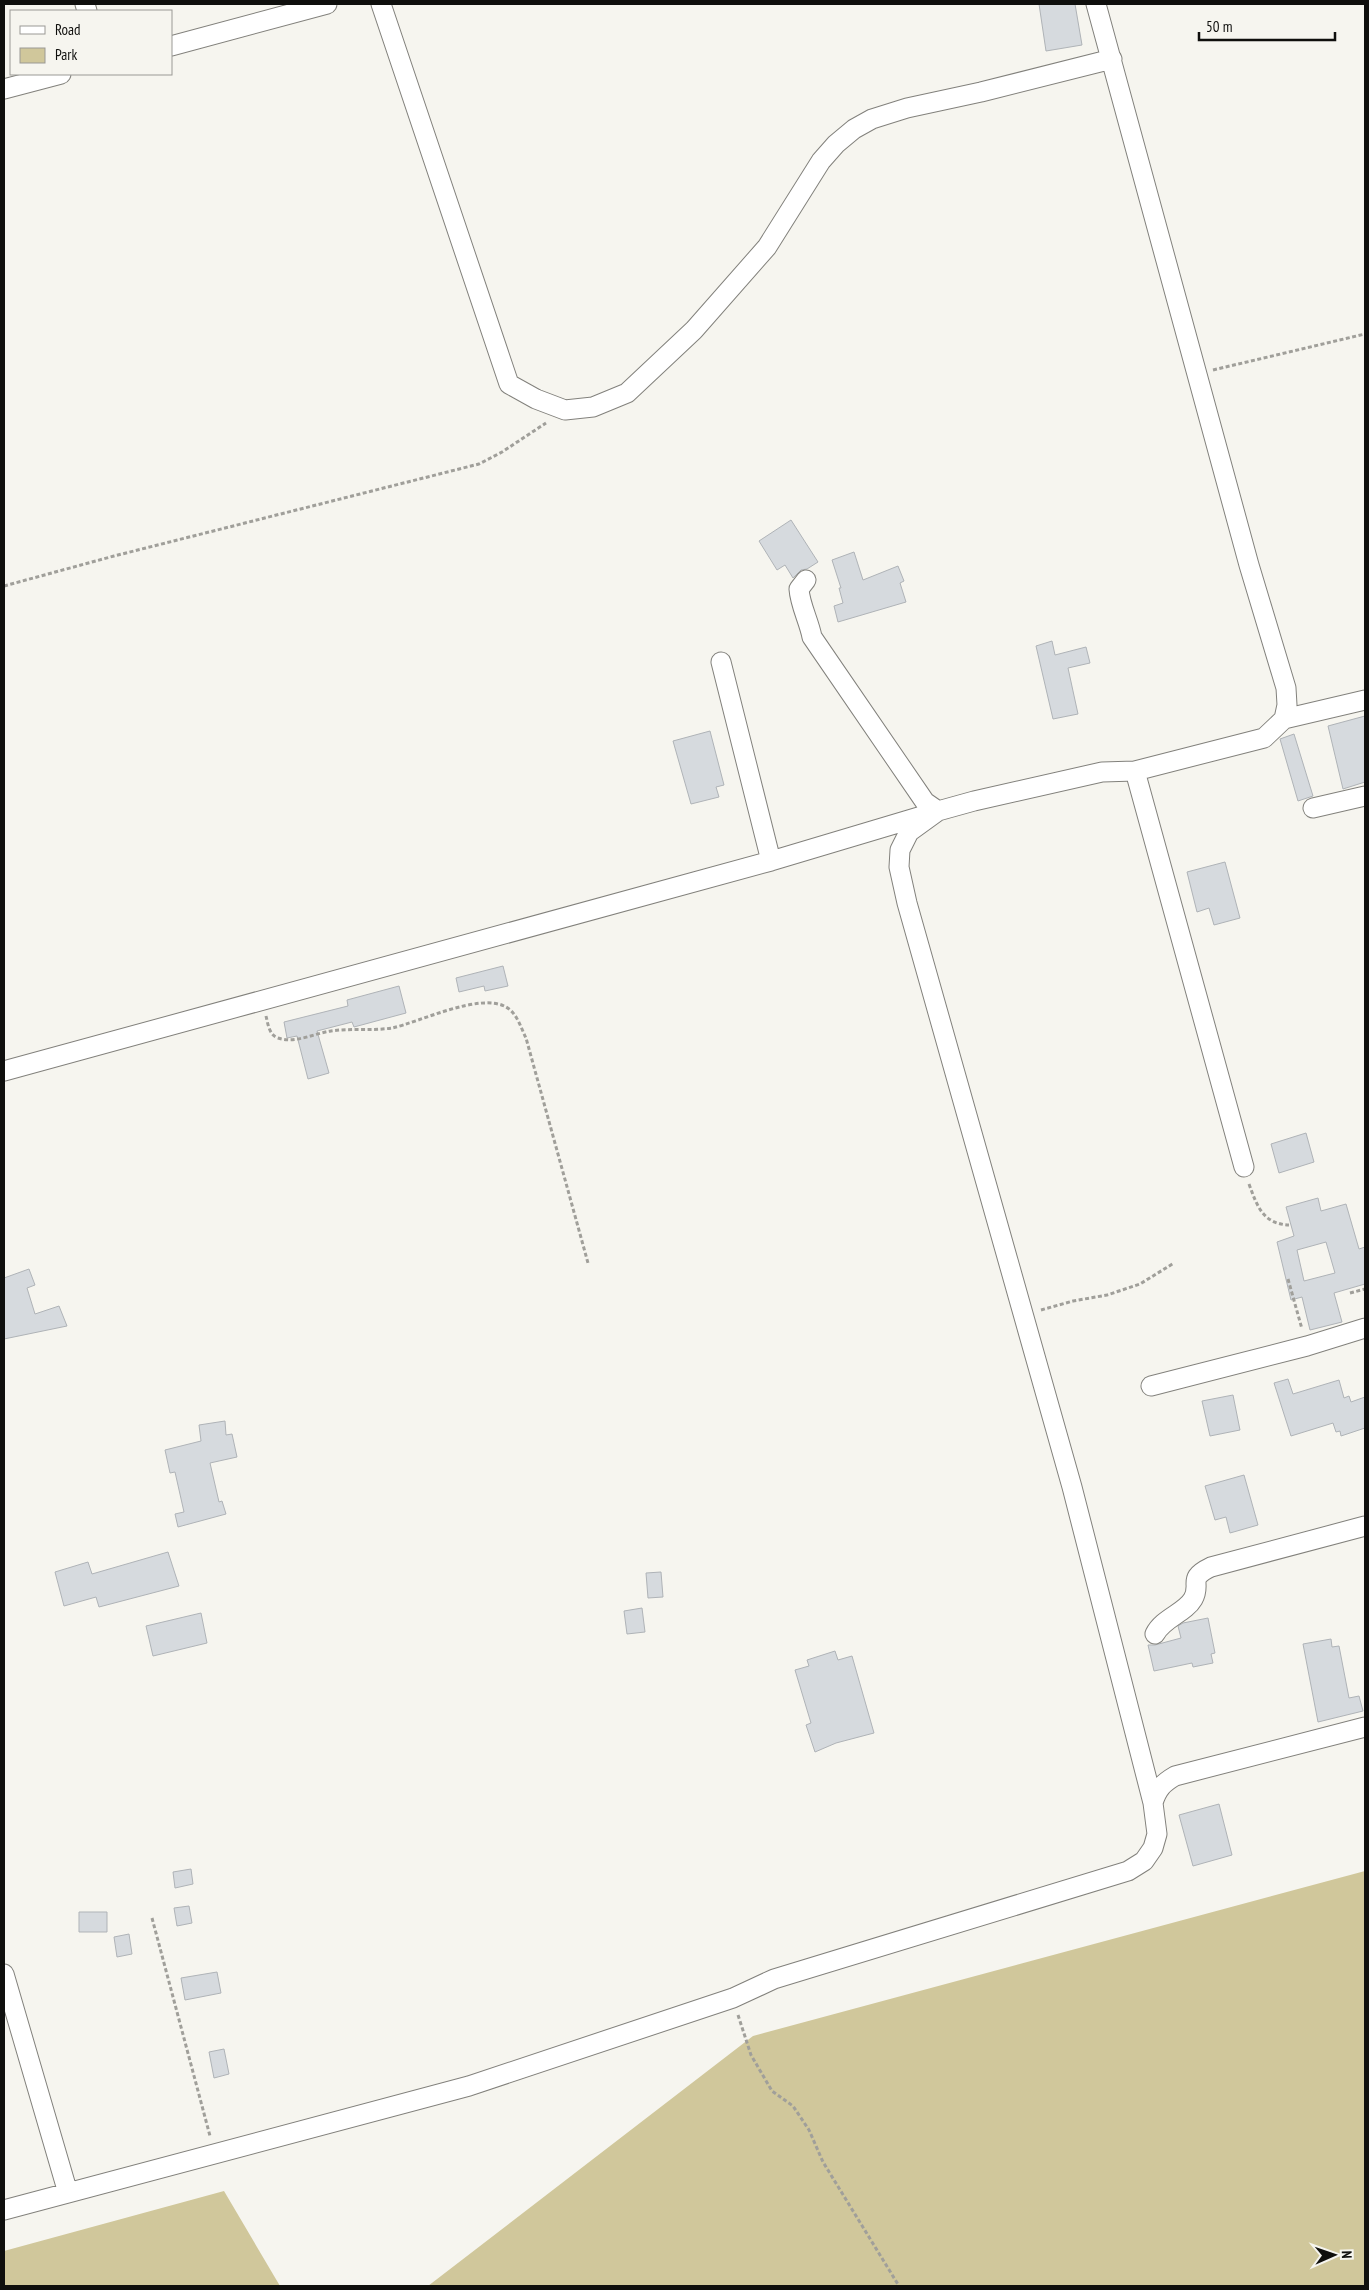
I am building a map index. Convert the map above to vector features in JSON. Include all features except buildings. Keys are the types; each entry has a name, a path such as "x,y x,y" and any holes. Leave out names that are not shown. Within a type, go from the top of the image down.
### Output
{"street":[{"path":"172,46 327,4"},
{"path":"381,4 509,384 536,399 565,410 593,407 627,393 694,330 767,247 821,161 854,129 872,119 907,108 981,92 1112,59"},
{"path":"1096,4 1249,566 1286,688 1287,704 1284,719"},
{"path":"4,89 57,75"},
{"path":"806,580 799,589 800,599 809,620 812,637 925,802 938,811"},
{"path":"721,662 771,860"},
{"path":"4,1071 261,1002 771,860 974,801 1102,772 1135,771 1264,738 1284,719 1365,700"},
{"path":"1135,771 1244,1167"},
{"path":"1313,808 1365,796"},
{"path":"4,2210 469,2086 733,1998 774,1979 1128,1871 1144,1861 1153,1848 1157,1834 1153,1803 1074,1497 909,912 900,873 900,850 909,832 938,811"},
{"path":"1151,1386 1307,1346 1365,1328"},
{"path":"1155,1634 1159,1627 1192,1600 1195,1592 1195,1581 1200,1572 1211,1567 1365,1526"},
{"path":"1153,1803 1157,1792 1164,1783 1175,1776 1365,1727"},
{"path":"4,1974 68,2193"}],"path":[{"path":"1198,374 1365,334"},
{"path":"4,586 479,464 502,452 565,410"},
{"path":"261,1002 271,1034 278,1038 294,1039 331,1031 391,1028 476,1004 494,1002 507,1007 515,1016 526,1038 588,1263"},
{"path":"1244,1167 1262,1212 1277,1224 1289,1224"},
{"path":"1024,1316 1073,1301 1107,1295 1140,1284 1174,1263"},
{"path":"1288,1278 1307,1346"},
{"path":"1350,1293 1365,1289"},
{"path":"152,1918 215,2154"},
{"path":"733,1998 755,2063 772,2091 793,2106 809,2130 822,2162 899,2286"}],"green space":[{"path":"1365,1871 1365,2286 428,2286 753,2036"},
{"path":"224,2191 280,2286 4,2286 4,2251"}]}
